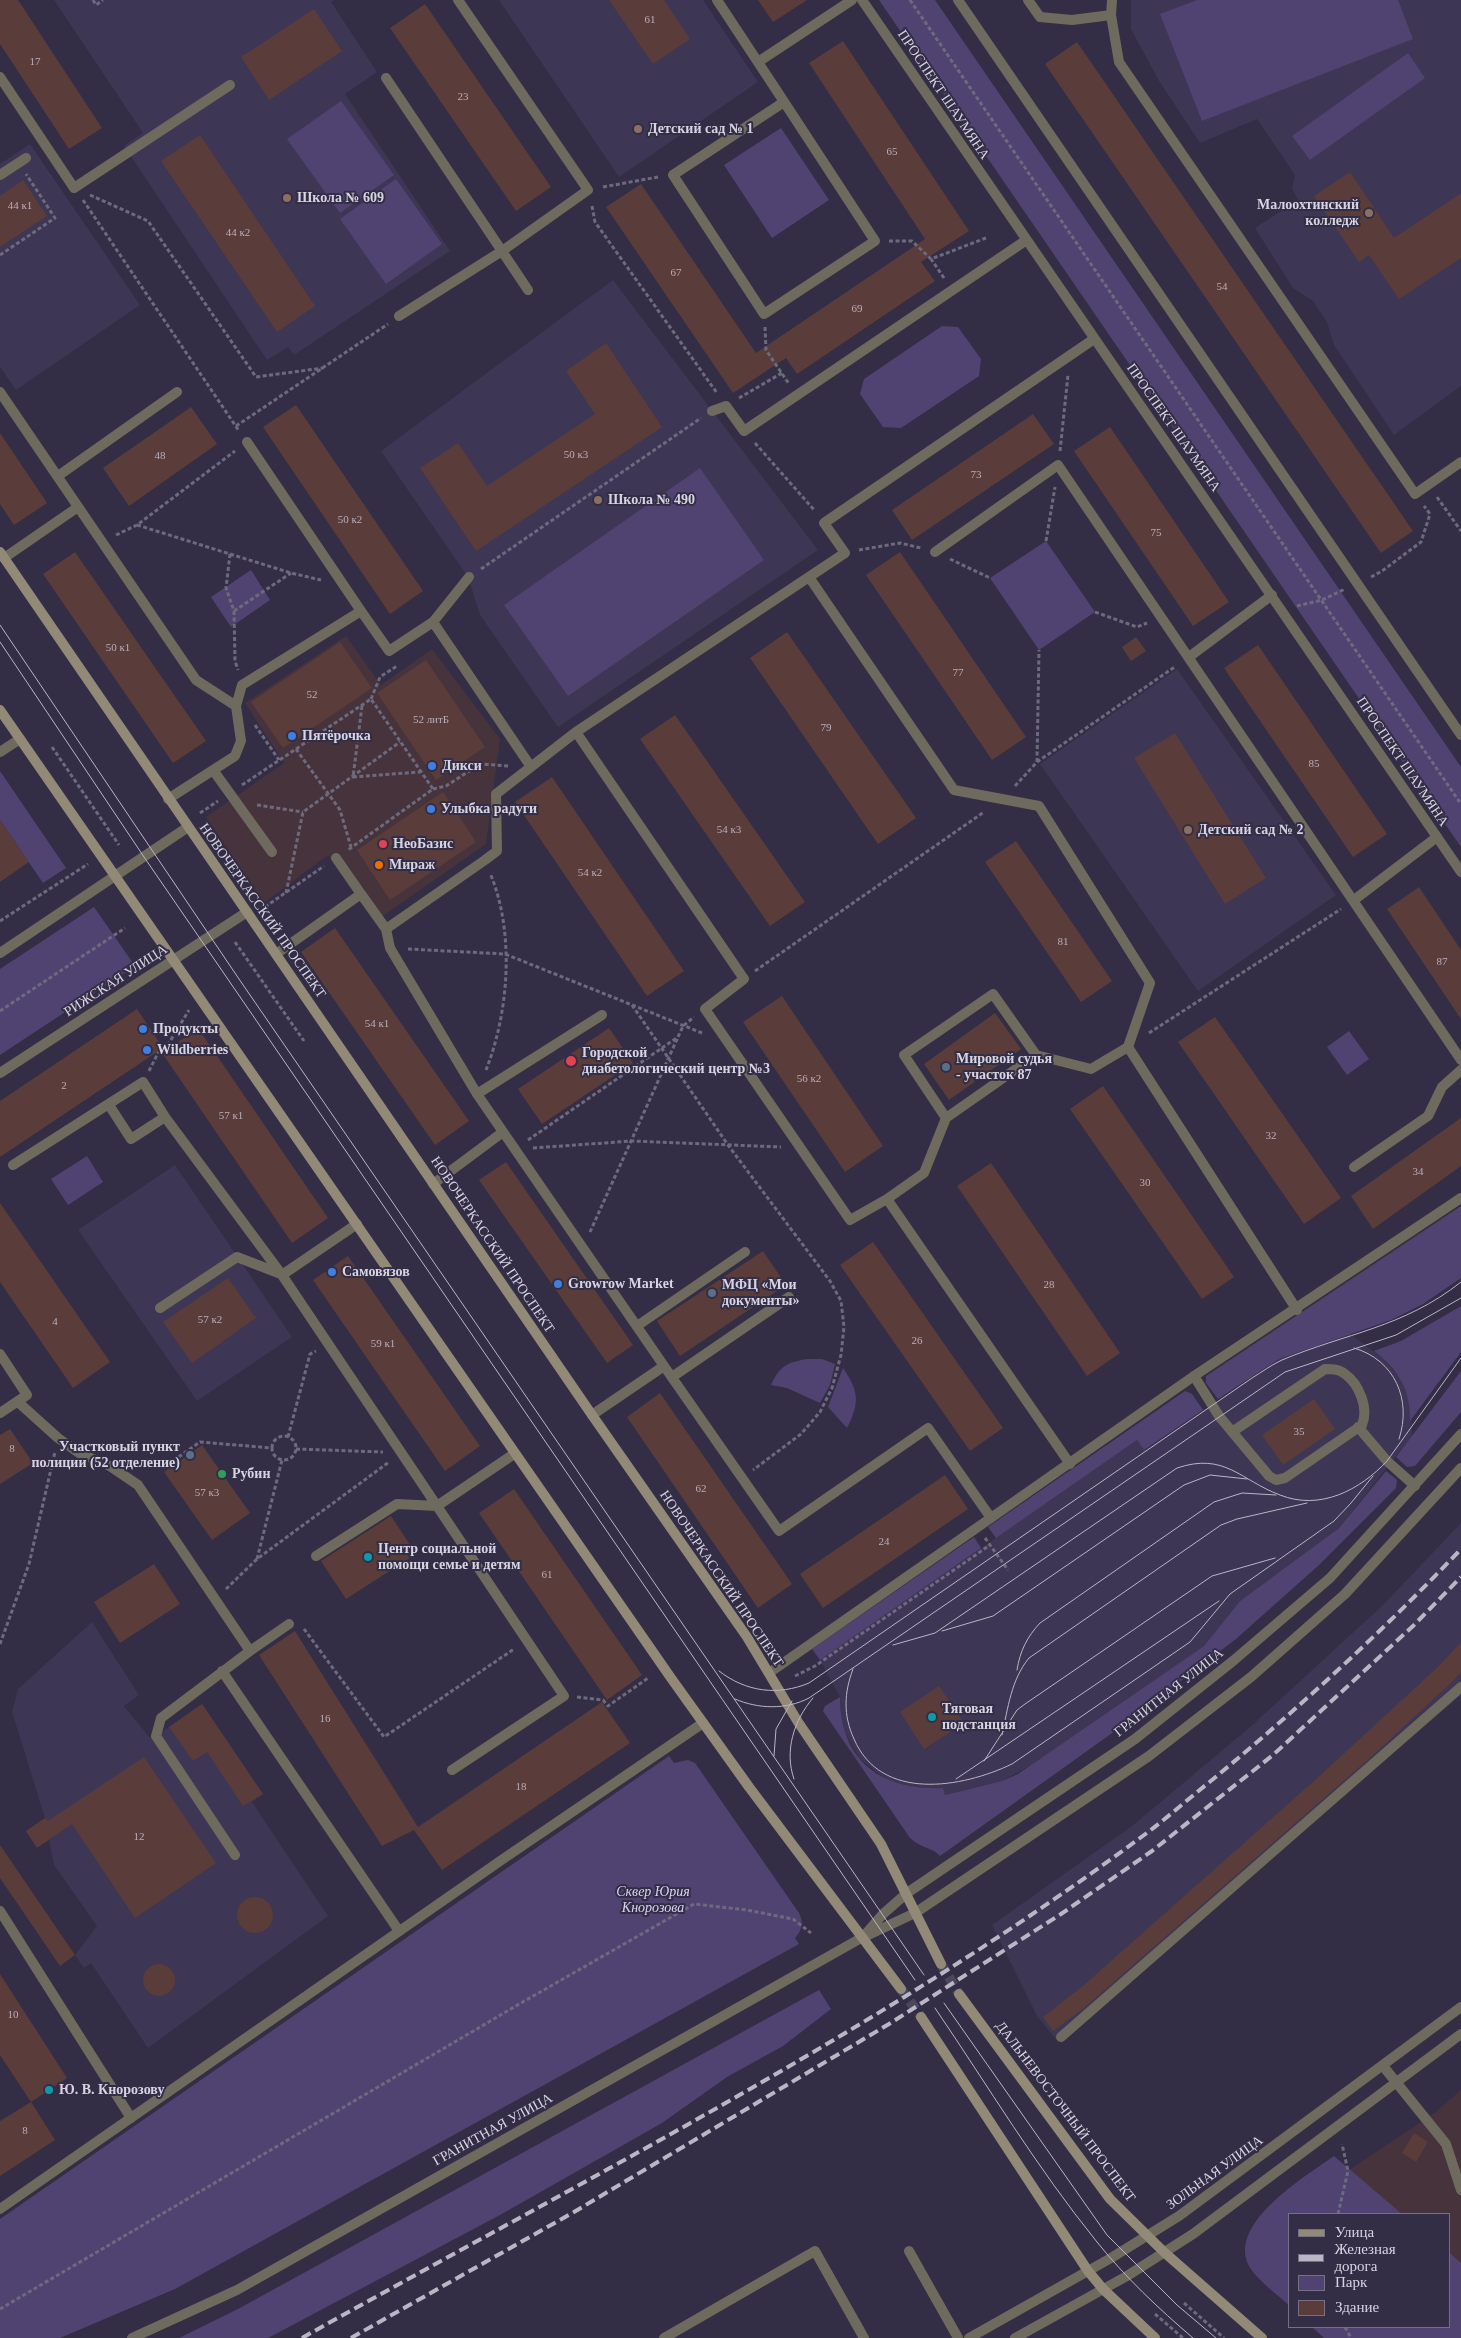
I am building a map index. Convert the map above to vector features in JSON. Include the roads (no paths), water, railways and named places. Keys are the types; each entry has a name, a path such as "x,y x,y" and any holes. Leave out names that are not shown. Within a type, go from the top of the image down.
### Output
{"main road":[{"name":"НОВОЧЕРКАССКИЙ ПРОСПЕКТ","path":"2,555 592,1415 747,1637 798,1722 881,1844 942,1964"},
{"path":"0,710 114,877 357,1224 514,1454 703,1723 822,1886 901,1989"},
{"name":"ДАЛЬНЕВОСТОЧНЫЙ ПРОСПЕКТ","path":"961,1996 1110,2199 1165,2253 1262,2338"},
{"path":"923,2020 1088,2270 1103,2289 1155,2338"}],"street":[{"path":"399,316 502,251 588,190 458,0"},
{"path":"717,0 876,241 764,314 673,175 784,102"},
{"path":"758,62 852,0"},
{"name":"ПРОСПЕКТ ШАУМЯНА","path":"862,0 1025,241 1272,595 1461,872"},
{"path":"958,0 1461,735"},
{"path":"1028,0 1040,17 1072,20 1111,15"},
{"path":"1112,0 1111,15 1119,62 1415,494 1461,462"},
{"path":"0,77 74,188 230,85"},
{"path":"386,78 528,290"},
{"path":"0,175 22,161"},
{"path":"712,411 726,406 744,431 1025,241"},
{"path":"386,929 497,850 496,794 576,732 845,553 824,523 1094,339"},
{"path":"0,392 196,680 236,706"},
{"path":"58,476 177,392"},
{"path":"247,442 389,651 433,622 468,577"},
{"path":"935,552 1058,465 1461,1060"},
{"path":"2,555 78,507"},
{"path":"809,577 954,790 1039,806 1150,983 1128,1047 1091,1069 1036,1055 993,994 904,1055 946,1118"},
{"path":"1189,657 1272,595"},
{"path":"168,799 235,756 242,741 236,706 242,685 361,611"},
{"path":"433,622 531,768"},
{"path":"576,732 744,978 704,1009 850,1220 887,1199 924,1173 946,1118 1036,1055"},
{"path":"0,752 20,739"},
{"path":"213,770 272,852"},
{"path":"0,953 188,827"},
{"path":"1354,900 1437,837"},
{"path":"336,858 386,929 390,948 477,1094 779,1531 928,1428 991,1518"},
{"path":"276,954 362,894"},
{"name":"РИЖСКАЯ УЛИЦА","path":"0,1073 246,912"},
{"path":"477,1094 602,1015"},
{"path":"1128,1047 1297,1310"},
{"path":"1354,1167 1428,1116 1442,1087 1461,1070"},
{"path":"13,1165 143,1082 165,1117 282,1275 564,1696 452,1770"},
{"path":"109,1105 131,1139 165,1117"},
{"path":"433,1184 503,1132"},
{"path":"769,1673 1194,1376 1297,1310 1461,1198"},
{"path":"887,1199 1070,1464"},
{"path":"282,1275 357,1224"},
{"path":"637,1326 745,1252"},
{"path":"160,1308 237,1257 282,1275"},
{"path":"672,1377 789,1297"},
{"path":"0,1354 27,1395 0,1413"},
{"path":"592,1415 664,1366"},
{"path":"1194,1376 1219,1416 1232,1432 1269,1476 1276,1480 1285,1478 1362,1424 1366,1408 1357,1389 1346,1374 1336,1369 1325,1369 1232,1432"},
{"path":"18,1402 58,1438 79,1453 110,1466 138,1485 250,1651"},
{"path":"1358,1427 1387,1461 1415,1486"},
{"name":"ГРАНИТНАЯ УЛИЦА","path":"863,1938 883,1914 907,1893 1135,1739 1233,1661 1330,1578 1461,1434"},
{"path":"316,1556 397,1504 437,1506 514,1454"},
{"name":"ГРАНИТНАЯ УЛИЦА","path":"132,2338 237,2290 863,1938 915,1913 1149,1756 1251,1677 1345,1594 1461,1468"},
{"path":"235,1855 156,1736 161,1718 222,1671 289,1624"},
{"path":"222,1671 399,1931"},
{"path":"1061,2037 1461,1687"},
{"path":"0,2209 399,1931 703,1723"},
{"path":"0,1911 130,2118"},
{"name":"ЗОЛЬНАЯ УЛИЦА","path":"969,2338 1148,2236 1212,2193 1461,2007"},
{"path":"1014,2338 1165,2253 1193,2234 1461,2034"},
{"path":"1384,2066 1446,2144 1461,2190"},
{"path":"664,2338 815,2250 864,2338"},
{"path":"909,2251 958,2338"}],"tunnel":[{"path":"941,1964 959,1994"},
{"path":"901,1989 921,2017"}],"tram line":[{"path":"0,625 239,979 924,1975"},
{"path":"0,642 144,857 915,1980"},
{"path":"719,1671 740,1684 762,1690 786,1690 809,1683 1270,1366 1306,1351 1396,1320 1418,1310 1461,1282"},
{"path":"735,1699 753,1705 772,1707 791,1705 809,1698 1285,1372 1396,1335 1461,1298"},
{"path":"1354,1348 1380,1362 1397,1383 1403,1410 1399,1439"},
{"path":"893,1645 935,1633 1177,1468 1208,1463 1232,1470 1280,1495 1310,1501 1324,1499 1352,1489 1365,1481 1387,1461 1461,1358"},
{"path":"942,1631 993,1616 1184,1485 1210,1475 1247,1479"},
{"path":"853,1669 846,1695 846,1713 850,1730 866,1759 883,1773 903,1781 924,1784 970,1779 992,1772 1012,1764 1190,1642 1230,1594 1334,1521 1373,1476"},
{"path":"1017,1670 1025,1645 1040,1623 1214,1502 1242,1493 1276,1495"},
{"path":"1002,1735 1014,1685 1029,1658 1221,1525 1237,1519 1307,1503"},
{"path":"984,1761 1017,1710 1025,1704 1212,1576 1275,1558"},
{"path":"956,1779 1219,1601"},
{"path":"794,1779 790,1758 793,1736 801,1716 813,1698"},
{"path":"774,1756 776,1729 792,1701"},
{"path":"944,2003 1107,2235 1177,2305 1216,2338"},
{"path":"935,2008 1033,2156 1075,2214 1131,2280 1193,2338"}],"railway":[{"path":"302,2338 622,2161 834,2040 938,1976 1040,1909 1149,1831 1244,1753 1371,1639 1461,1549"},
{"path":"351,2338 574,2212 889,2024 1061,1914 1152,1851 1273,1755 1413,1626 1461,1577"}],"place":[{"name":"Детский сад № 1","path":"638,129"},
{"name":"Школа № 609","path":"287,198"},
{"name":"Малоохтинский колледж","path":"1369,213"},
{"name":"Школа № 490","path":"598,500"},
{"name":"Пятёрочка","path":"292,736"},
{"name":"Дикси","path":"432,766"},
{"name":"Улыбка радуги","path":"431,809"},
{"name":"Детский сад № 2","path":"1188,830"},
{"name":"НеоБазис","path":"383,844"},
{"name":"Мираж","path":"379,865"},
{"name":"Продукты","path":"143,1029"},
{"name":"Wildberries","path":"147,1050"},
{"name":"Городской диабетологический центр №3","path":"571,1061"},
{"name":"Мировой судья - участок 87","path":"946,1067"},
{"name":"Самовязов","path":"332,1272"},
{"name":"Growrow Market","path":"558,1284"},
{"name":"МФЦ «Мои документы»","path":"712,1293"},
{"name":"Участковый пункт полиции (52 отделение)","path":"190,1455"},
{"name":"Рубин","path":"222,1474"},
{"name":"Центр социальной помощи семье и детям","path":"368,1557"},
{"name":"Тяговая подстанция","path":"932,1717"},
{"name":"Ю. В. Кнорозову","path":"49,2090"}],"park label":[{"name":"Сквер Юрия Кнорозова","path":"653,1900"}]}
